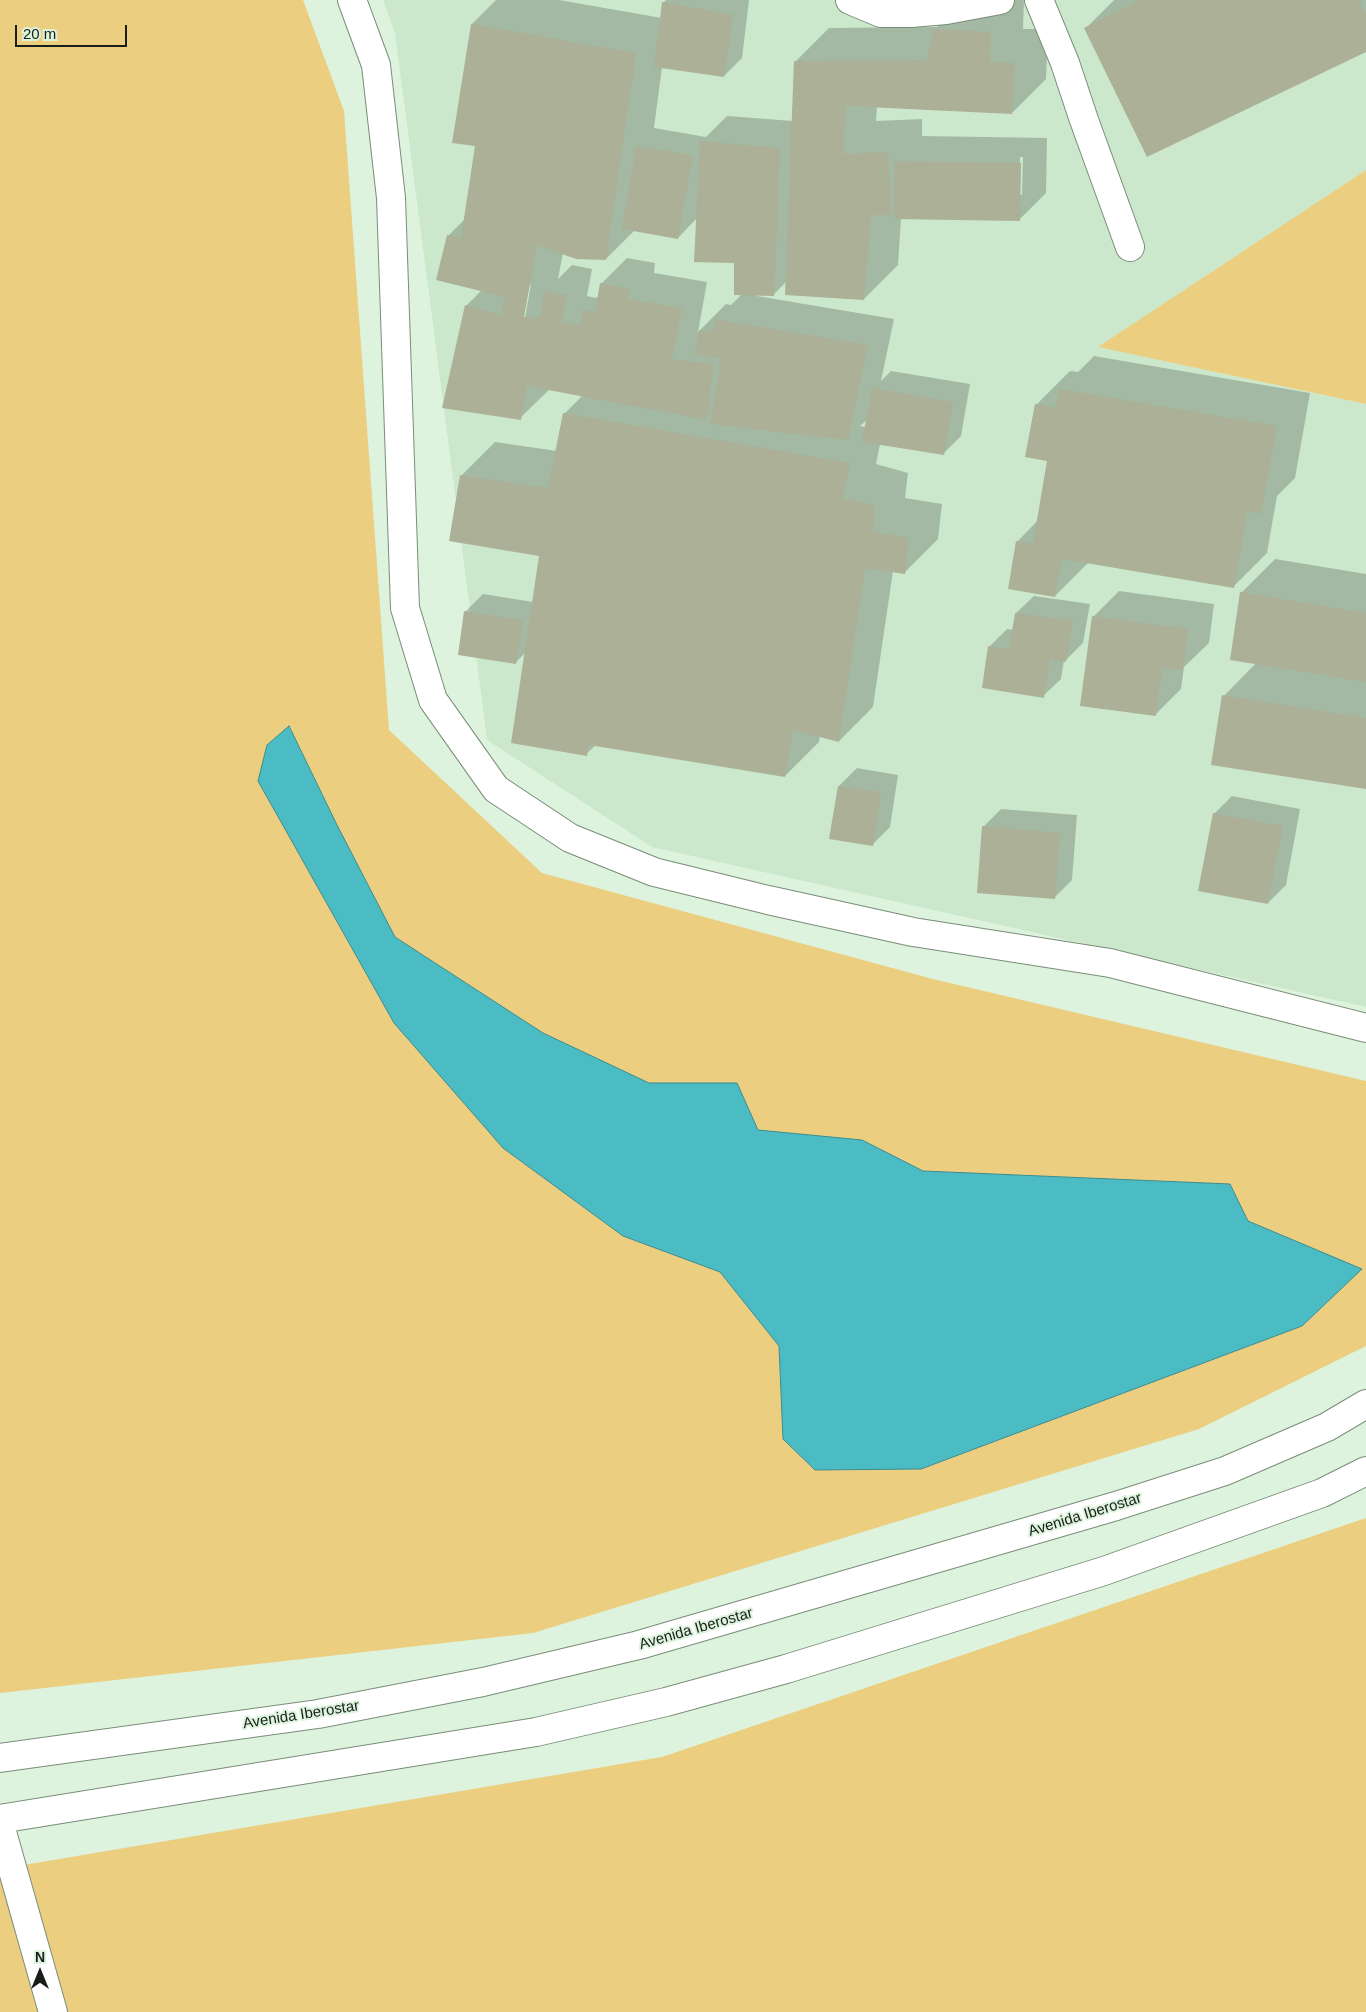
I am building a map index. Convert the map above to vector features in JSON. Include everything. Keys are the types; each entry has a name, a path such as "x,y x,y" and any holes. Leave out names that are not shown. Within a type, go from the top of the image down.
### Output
{"street":[{"path":"352,0 376,65 391,198 405,608 434,700 496,789 570,838 654,872 768,900 913,932 1110,963 1366,1028"},
{"path":"850,0 881,13 911,13 1000,0"},
{"path":"1039,0 1065,63 1130,247"},
{"name":"Avenida Iberostar","path":"0,1758 318,1714 483,1682 639,1645 966,1550 1216,1474 1327,1427 1366,1404"},
{"path":"0,1820 536,1732 666,1702 786,1669 1104,1571 1322,1493 1366,1471"},
{"path":"0,1825 53,2012"}],"shaded area":[{"path":"0,0 303,0 344,111 389,730 542,873 933,979 1366,1081 1366,1346 1199,1429 533,1633 0,1693"},
{"path":"383,0 1366,0 1366,170 1099,347 1366,404 1366,1007 652,847 487,740 395,33"},
{"path":"1366,170 1366,404 1098,347"},
{"path":"1366,1518 1366,2012 0,2012 0,1869 662,1757"}],"water":[{"path":"289,726 337,825 395,937 543,1033 649,1083 737,1083 758,1130 862,1140 923,1171 1230,1184 1248,1221 1362,1269 1302,1326 921,1469 815,1470 783,1439 779,1346 720,1272 623,1236 503,1148 394,1023 258,781 267,745"}],"building":[{"path":"1141,0 1359,0 1366,14 1366,52 1147,157 1084,28"},
{"path":"662,2 733,15 724,77 654,67"},
{"path":"471,24 636,53 606,260 576,259 537,245 524,317 540,317 544,291 567,295 562,322 580,325 583,310 595,312 600,283 630,289 628,299 682,308 672,359 714,364 707,420 527,386 521,420 442,408 465,305 501,315 505,297 436,280 447,235 461,238 475,146 452,143"},
{"path":"933,29 991,32 990,62 1015,63 1012,114 846,106 843,154 888,152 891,215 871,215 864,300 785,295 794,61 927,60"},
{"path":"700,141 780,148 774,296 734,295 734,263 694,262"},
{"path":"636,146 693,155 678,239 622,229"},
{"path":"894,161 1021,163 1020,221 894,219"},
{"path":"715,319 868,345 848,440 710,424 721,358 695,354 699,330 713,332"},
{"path":"872,388 953,402 944,455 862,442"},
{"path":"1059,389 1277,426 1261,514 1247,511 1234,588 1062,559 1055,597 1008,589 1016,541 1033,543 1047,461 1025,457 1035,404 1056,408"},
{"path":"563,413 850,463 843,498 875,506 872,532 909,538 905,574 865,568 839,742 793,730 785,777 589,745 587,756 511,743 539,556 449,541 460,475 548,488"},
{"path":"1240,592 1366,613 1366,682 1230,660"},
{"path":"464,611 523,620 516,664 458,655"},
{"path":"1015,613 1073,621 1066,662 1050,659 1044,698 982,688 988,646 1009,649"},
{"path":"1092,616 1188,629 1183,670 1162,668 1156,716 1080,706"},
{"path":"1222,695 1366,718 1366,789 1211,765"},
{"path":"838,786 881,792 873,846 829,839"},
{"path":"1213,813 1283,826 1268,904 1198,891"},
{"path":"982,826 1060,833 1055,899 977,893"}]}
